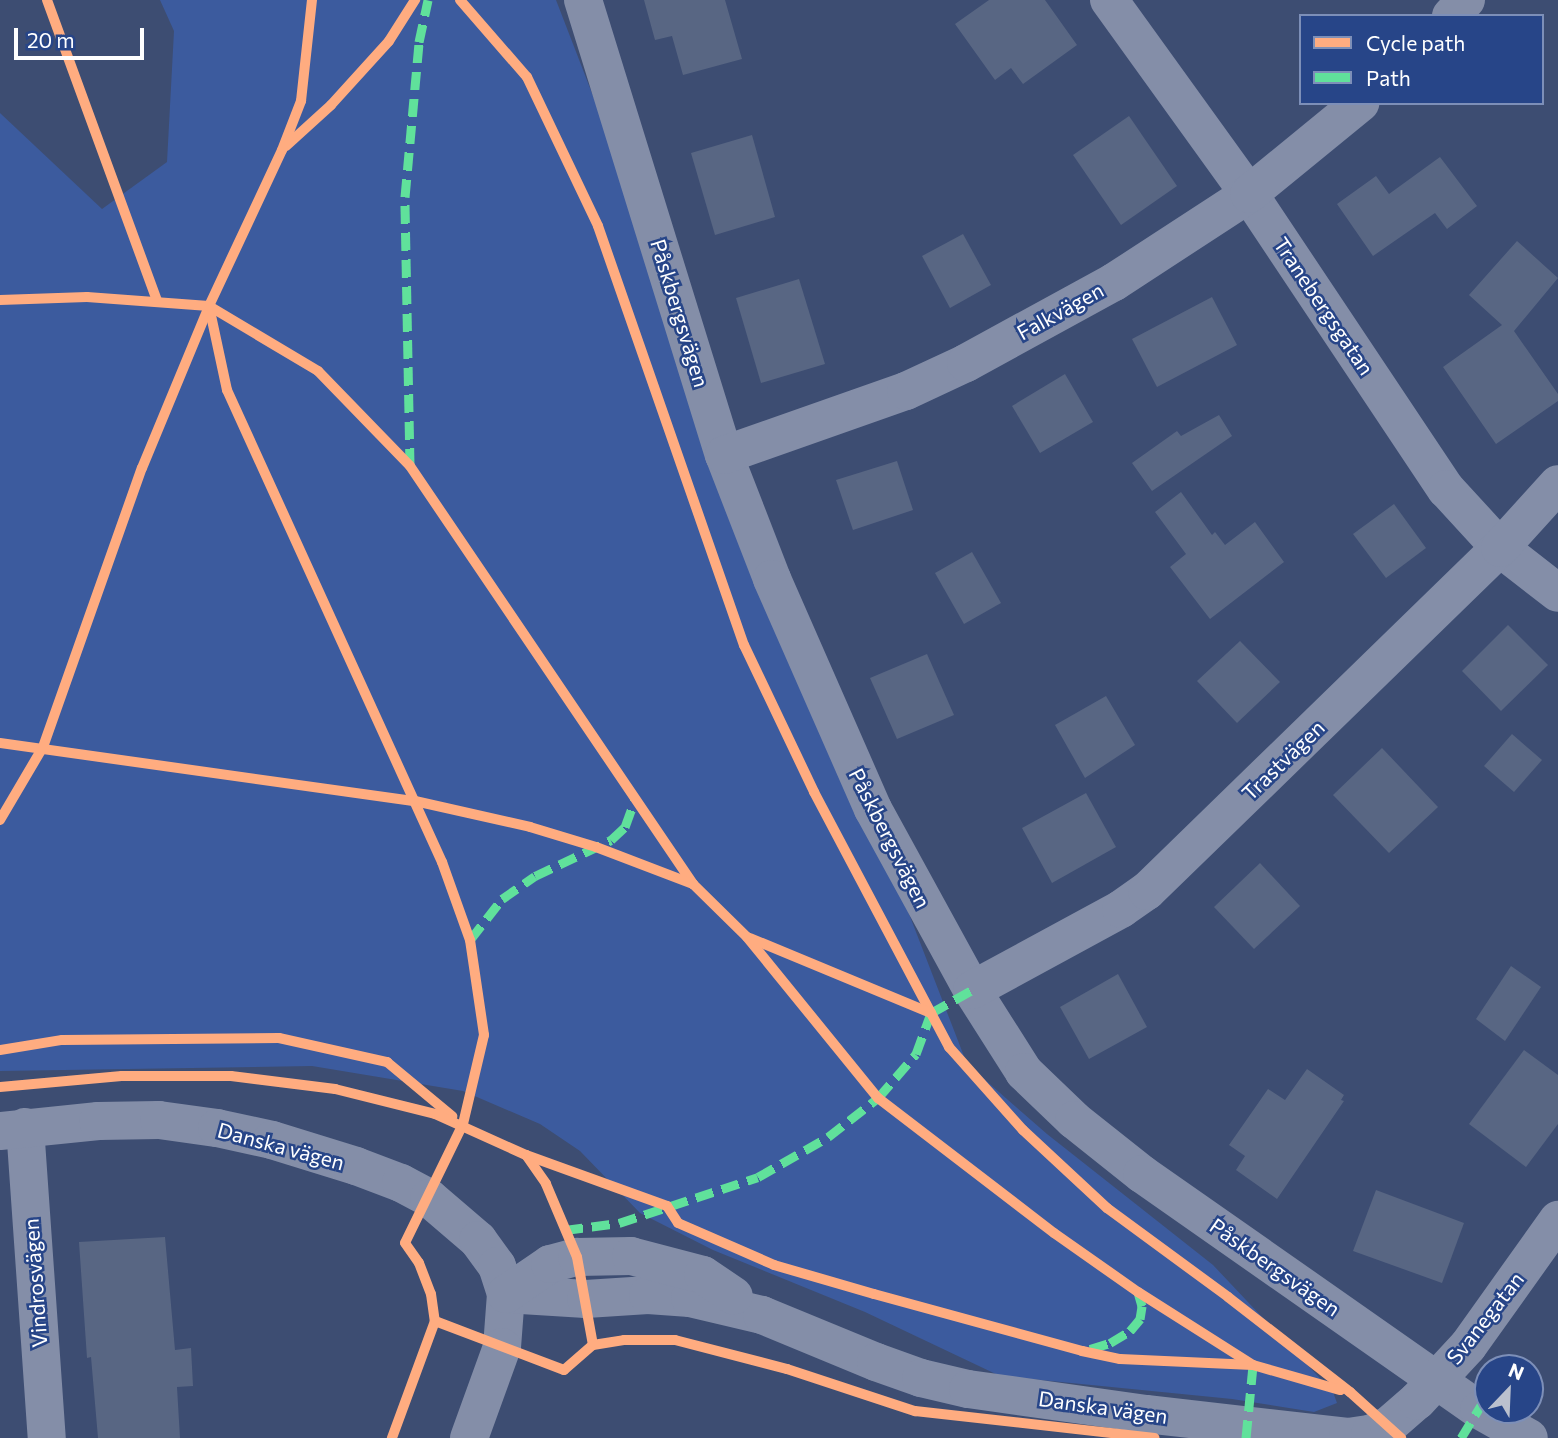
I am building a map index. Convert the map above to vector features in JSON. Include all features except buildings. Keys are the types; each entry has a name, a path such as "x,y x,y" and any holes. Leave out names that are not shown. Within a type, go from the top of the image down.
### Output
{"street":[{"name":"Påskbergsvägen","path":"583,0 724,455 824,704 867,797 972,990 1024,1072 1074,1120 1142,1174 1436,1380 1504,1426 1529,1438"},
{"name":"Tranebergsgatan","path":"1109,0 1249,194 1446,489 1500,548 1558,593"},
{"path":"1453,14 1466,0"},
{"name":"Falkvägen","path":"724,455 862,408 966,363 1115,282 1249,194 1358,105"},
{"name":"Trastvägen","path":"972,990 1121,909 1147,891 1500,548 1558,484"},
{"name":"Danska vägen","path":"13,1129 159,1120 272,1140 356,1166 401,1183 429,1198 457,1220 497,1266 506,1294 586,1299 648,1295 690,1298 762,1315 910,1374 968,1389 1146,1414 1348,1437 1370,1434 1389,1425 1436,1380"},
{"name":"Vindrosvägen","path":"13,1129 47,1438"},
{"name":"Svanegatan","path":"1436,1380 1468,1346 1558,1220"},
{"path":"469,1438 502,1347 506,1294"}],"shaded area":[{"path":"160,0 556,0 967,1064 1047,1134 1213,1265 1333,1392 1337,1403 1314,1412 1232,1399 1000,1376 865,1312 713,1250 640,1213 580,1151 540,1124 463,1091 312,1066 0,1071 0,113 102,209 167,162 174,31"}],"marked path":[{"path":"410,466 405,197 419,42 428,0"},
{"path":"470,940 502,899 535,876 611,840 625,827 636,797"},
{"path":"565,1230 619,1223 758,1177 828,1137 878,1098 916,1054 931,1013 972,990"},
{"path":"1090,1349 1110,1343 1130,1331 1140,1319 1142,1306 1138,1292"},
{"path":"1246,1438 1253,1365 1248,1362"},
{"path":"1461,1438 1474,1417"}],"cycle path":[{"path":"47,0 157,301"},
{"path":"0,820 43,747 142,468 209,306 282,150 301,101 312,0"},
{"path":"286,146 331,105 389,41 415,0"},
{"path":"460,0 527,77 598,226 744,645 814,792 949,1047 1023,1130 1107,1208 1350,1392 1401,1438"},
{"path":"0,300 87,297 209,306 318,371 410,466 693,884 747,937 878,1098 1054,1233 1138,1292 1253,1365"},
{"path":"209,306 227,390 442,862 470,940 484,1035 463,1124 405,1243 419,1263 431,1294 435,1321 392,1438"},
{"path":"0,743 415,801 530,827 596,847 693,884"},
{"path":"750,938 931,1013"},
{"path":"0,1050 62,1040 279,1038 387,1062 452,1116"},
{"path":"0,1087 122,1076 231,1076 335,1089 435,1114 526,1155 546,1184 577,1257 593,1345 624,1340 675,1340 787,1369 915,1411 1154,1438"},
{"path":"526,1155 667,1206 678,1223 774,1265 874,1294 1120,1359 1253,1365 1340,1390"},
{"path":"435,1321 564,1370 593,1345"}]}
